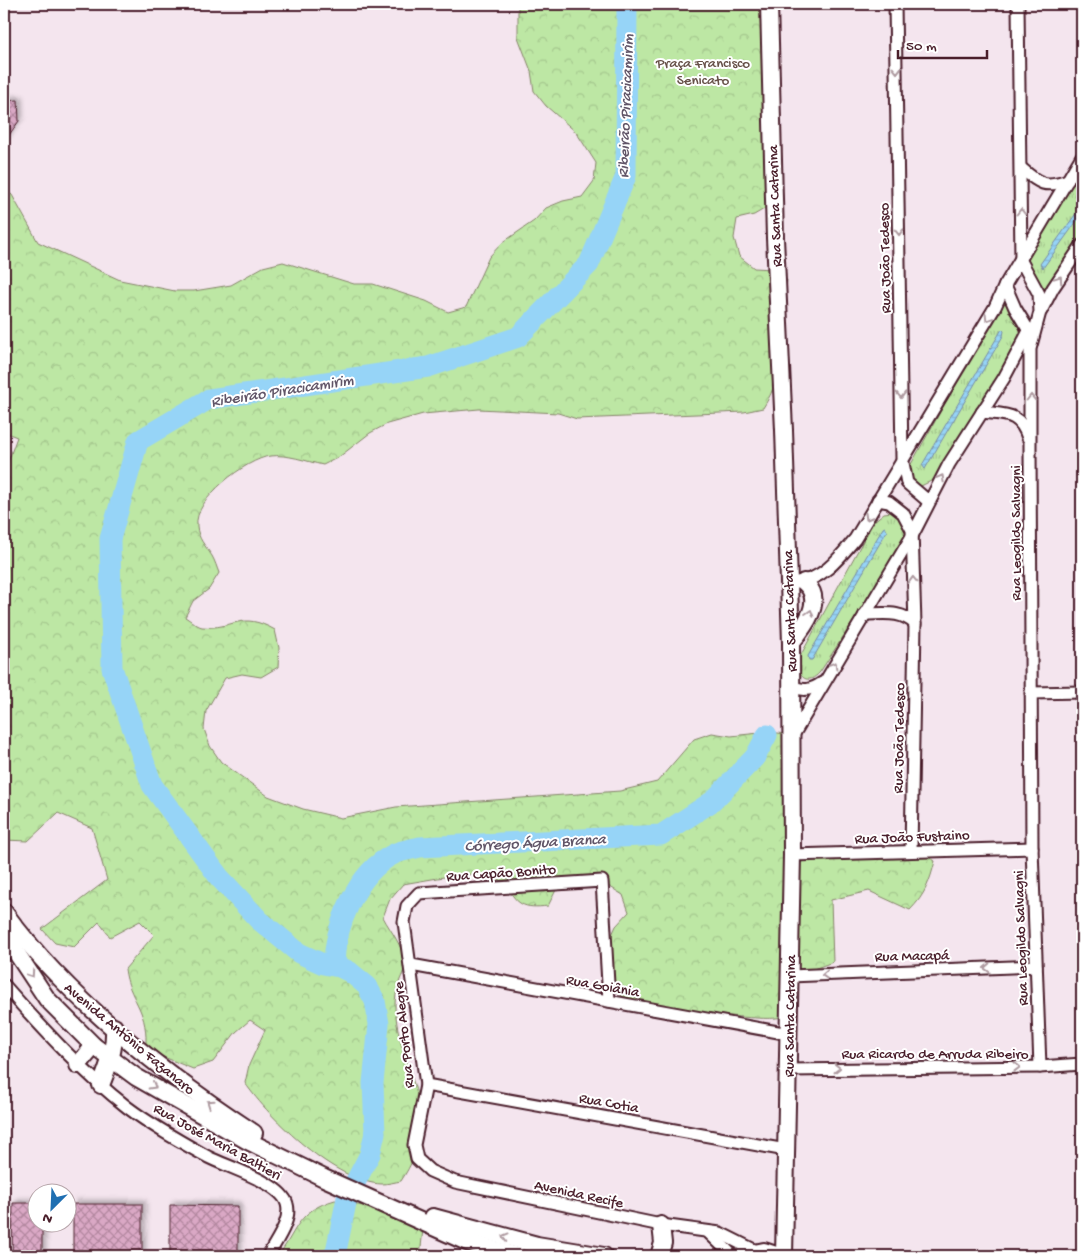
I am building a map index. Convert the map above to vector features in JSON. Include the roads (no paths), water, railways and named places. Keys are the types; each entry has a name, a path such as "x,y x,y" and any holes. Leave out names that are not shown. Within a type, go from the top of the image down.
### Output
{"main road":[{"name":"Rua Santa Catarina","path":"769,4 775,238 784,430 796,582 791,643 792,854 784,1256"},
{"path":"791,643 811,612 812,595 810,587 796,582"},
{"name":"Avenida Antônio Fazanaro","path":"4,912 64,985 171,1076 326,1179"},
{"name":"Avenida Antônio Fazanaro","path":"4,934 47,1000 111,1060 248,1141 326,1179 467,1242 518,1256"},
{"path":"47,1000 57,988 64,985"},
{"path":"101,1085 115,1044 114,1027"},
{"path":"78,1064 94,1046"},
{"name":"Avenida Antônio Fazanaro","path":"385,1204 537,1245 604,1256"},
{"path":"740,1256 766,1253 785,1218"},
{"path":"659,1256 664,1243 661,1225"}],"street":[{"name":"Rua João Tedesco","path":"895,4 902,458 907,484 928,502"},
{"name":"Rua Leogildo Salvagni","path":"1018,4 1021,260 1037,289 1040,312 1030,349 1032,848 1040,1067"},
{"path":"796,582 833,566 855,539 902,458 995,307 1005,285 1082,156"},
{"path":"1021,168 1037,182 1055,184 1068,180"},
{"path":"792,737 823,682 912,536 949,464 982,412 1053,288 1082,245"},
{"path":"1005,285 1015,308 1029,331"},
{"path":"982,412 1010,415 1020,420 1030,447"},
{"name":"Rua João Tedesco","path":"878,500 888,502 903,513 910,525 912,536 915,624 912,851"},
{"path":"865,614 897,614 906,617 915,624"},
{"path":"792,686 798,689 809,690 823,682"},
{"path":"1031,692 1082,692"},
{"name":"Rua João Fustaino","path":"792,854 1032,848"},
{"name":"Rua Capão Bonito","path":"407,906 419,893 602,881 609,1001"},
{"name":"Rua Porto Alegre","path":"407,906 404,922 426,1084 414,1145 417,1159 430,1171 444,1177"},
{"name":"Rua Goiânia","path":"411,965 789,1034"},
{"name":"Rua Macapá","path":"790,976 1036,966"},
{"name":"Rua José Maria Baltieri","path":"4,984 78,1064 129,1108 177,1140 220,1163 276,1188 287,1204 287,1221 268,1256"},
{"name":"Rua Ricardo de Arruda Ribeiro","path":"788,1070 1040,1067 1082,1064"},
{"name":"Rua Cotia","path":"426,1084 786,1150"},
{"name":"Avenida Recife","path":"444,1177 455,1182 661,1225 729,1237 766,1253"},
{"path":"709,1233 732,1256"}],"water":[{"path":"1082,205 1082,214 1043,268 1040,264"},
{"path":"1002,329 1004,331 1003,336 925,469 922,465"},
{"path":"885,527 887,531 812,660 809,660 808,656"}],"waterway":[{"name":"Ribeirão Piracicamirim","path":"332,1256 336,1251 347,1198 370,1154 375,1133 373,1083 379,1024 375,1001 367,986 350,972 340,967 323,964 299,953 259,920 219,877 152,785 112,668 110,539 138,441 209,399 428,367 518,337 589,264 626,176 627,4"},
{"name":"Córrego Água Branca","path":"334,966 338,935 350,902 369,874 381,862 394,854 420,847 661,835 713,801 755,757 767,735"}],"park label":[{"name":"Praça Francisco Senicato","path":"703,70"}]}
